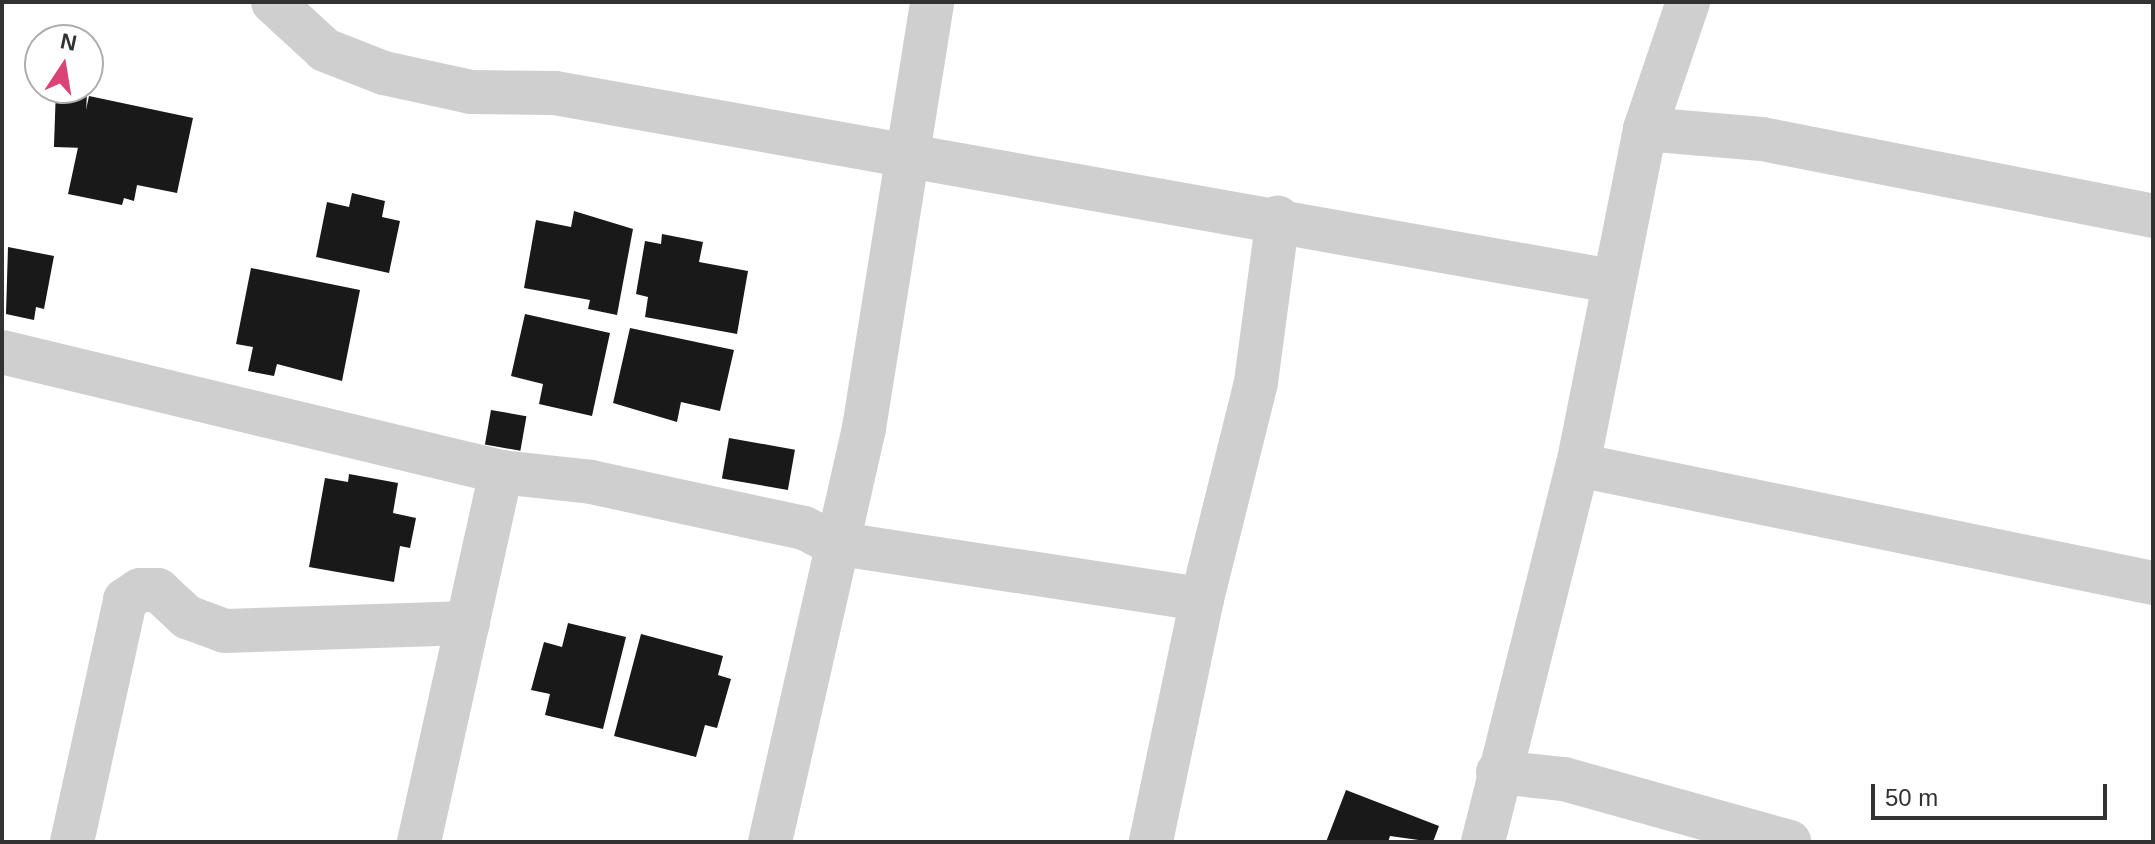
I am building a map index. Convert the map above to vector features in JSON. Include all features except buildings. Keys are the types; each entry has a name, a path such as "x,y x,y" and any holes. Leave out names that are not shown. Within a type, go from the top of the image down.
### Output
{"street":[{"path":"273,2 325,50 384,73 471,92 555,93 1278,217 1611,281"},
{"path":"770,842 834,543 864,428 905,153 932,2"},
{"path":"1483,842 1498,772 1578,465 1611,281 1645,129 1688,2"},
{"path":"1645,129 1762,139 2153,216"},
{"path":"1151,842 1202,599 1256,382 1278,217"},
{"path":"2,352 501,472 591,482 804,528 834,543 1202,599"},
{"path":"1578,465 2153,583"},
{"path":"419,842 501,472"},
{"path":"72,842 125,600 140,590 158,590 187,617 225,631 468,623"},
{"path":"1498,772 1564,779 1789,842"}]}
